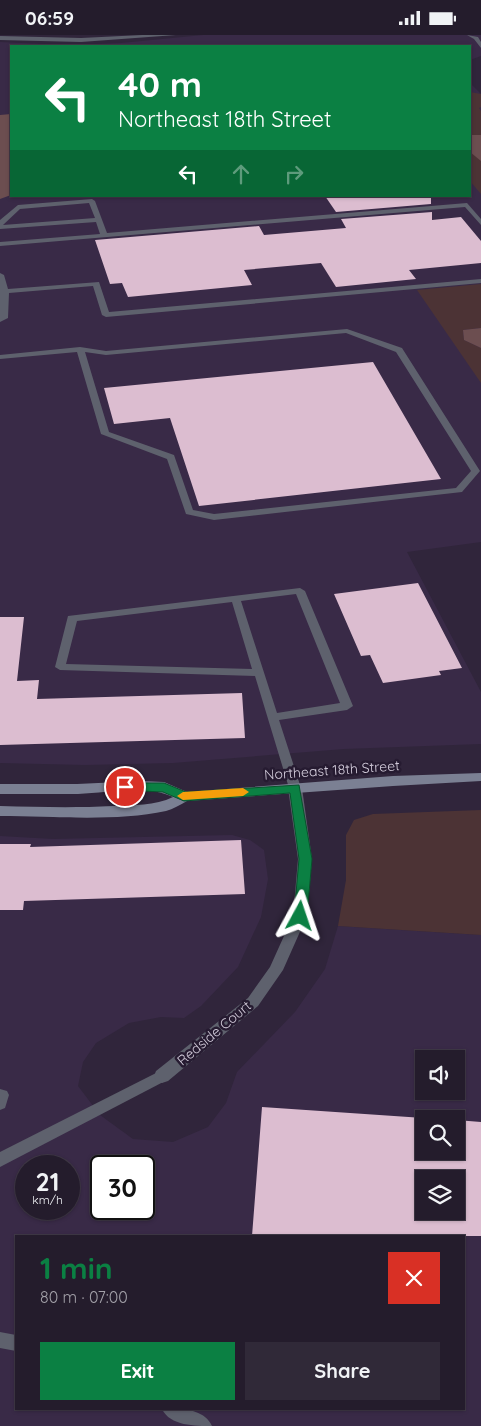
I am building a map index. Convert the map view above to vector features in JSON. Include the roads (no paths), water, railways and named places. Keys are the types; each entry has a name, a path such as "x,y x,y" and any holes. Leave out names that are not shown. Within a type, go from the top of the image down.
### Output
{"street":[{"path":"0,38 97,40 173,35"},
{"name":"Northeast 18th Street","path":"0,811 85,812 139,810 166,805 184,797 295,788 481,777"},
{"name":"Northeast 18th Street","path":"0,789 164,787 184,797"},
{"name":"Redside Court","path":"162,1076 253,1002 276,970 300,916 306,859 295,788"}],"lane":[{"path":"97,40 106,35"},
{"path":"470,35 476,38 479,47"},
{"path":"0,226 18,207 92,201 104,235"},
{"path":"0,244 467,205 481,223"},
{"path":"0,226 99,220"},
{"path":"0,275 5,291 4,318 0,320"},
{"path":"5,291 96,284 106,315 481,281"},
{"path":"0,357 80,349 106,353 346,331 399,350 476,471 460,490 214,517 189,512 171,457 105,434 80,349"},
{"path":"259,673 60,667 72,618 300,591 347,706 273,717"},
{"path":"236,600 295,788"},
{"path":"0,1160 162,1076"},
{"path":"0,1095 2,1095 0,1104"},
{"path":"0,1340 15,1343"},
{"path":"173,1410 203,1426"}]}
